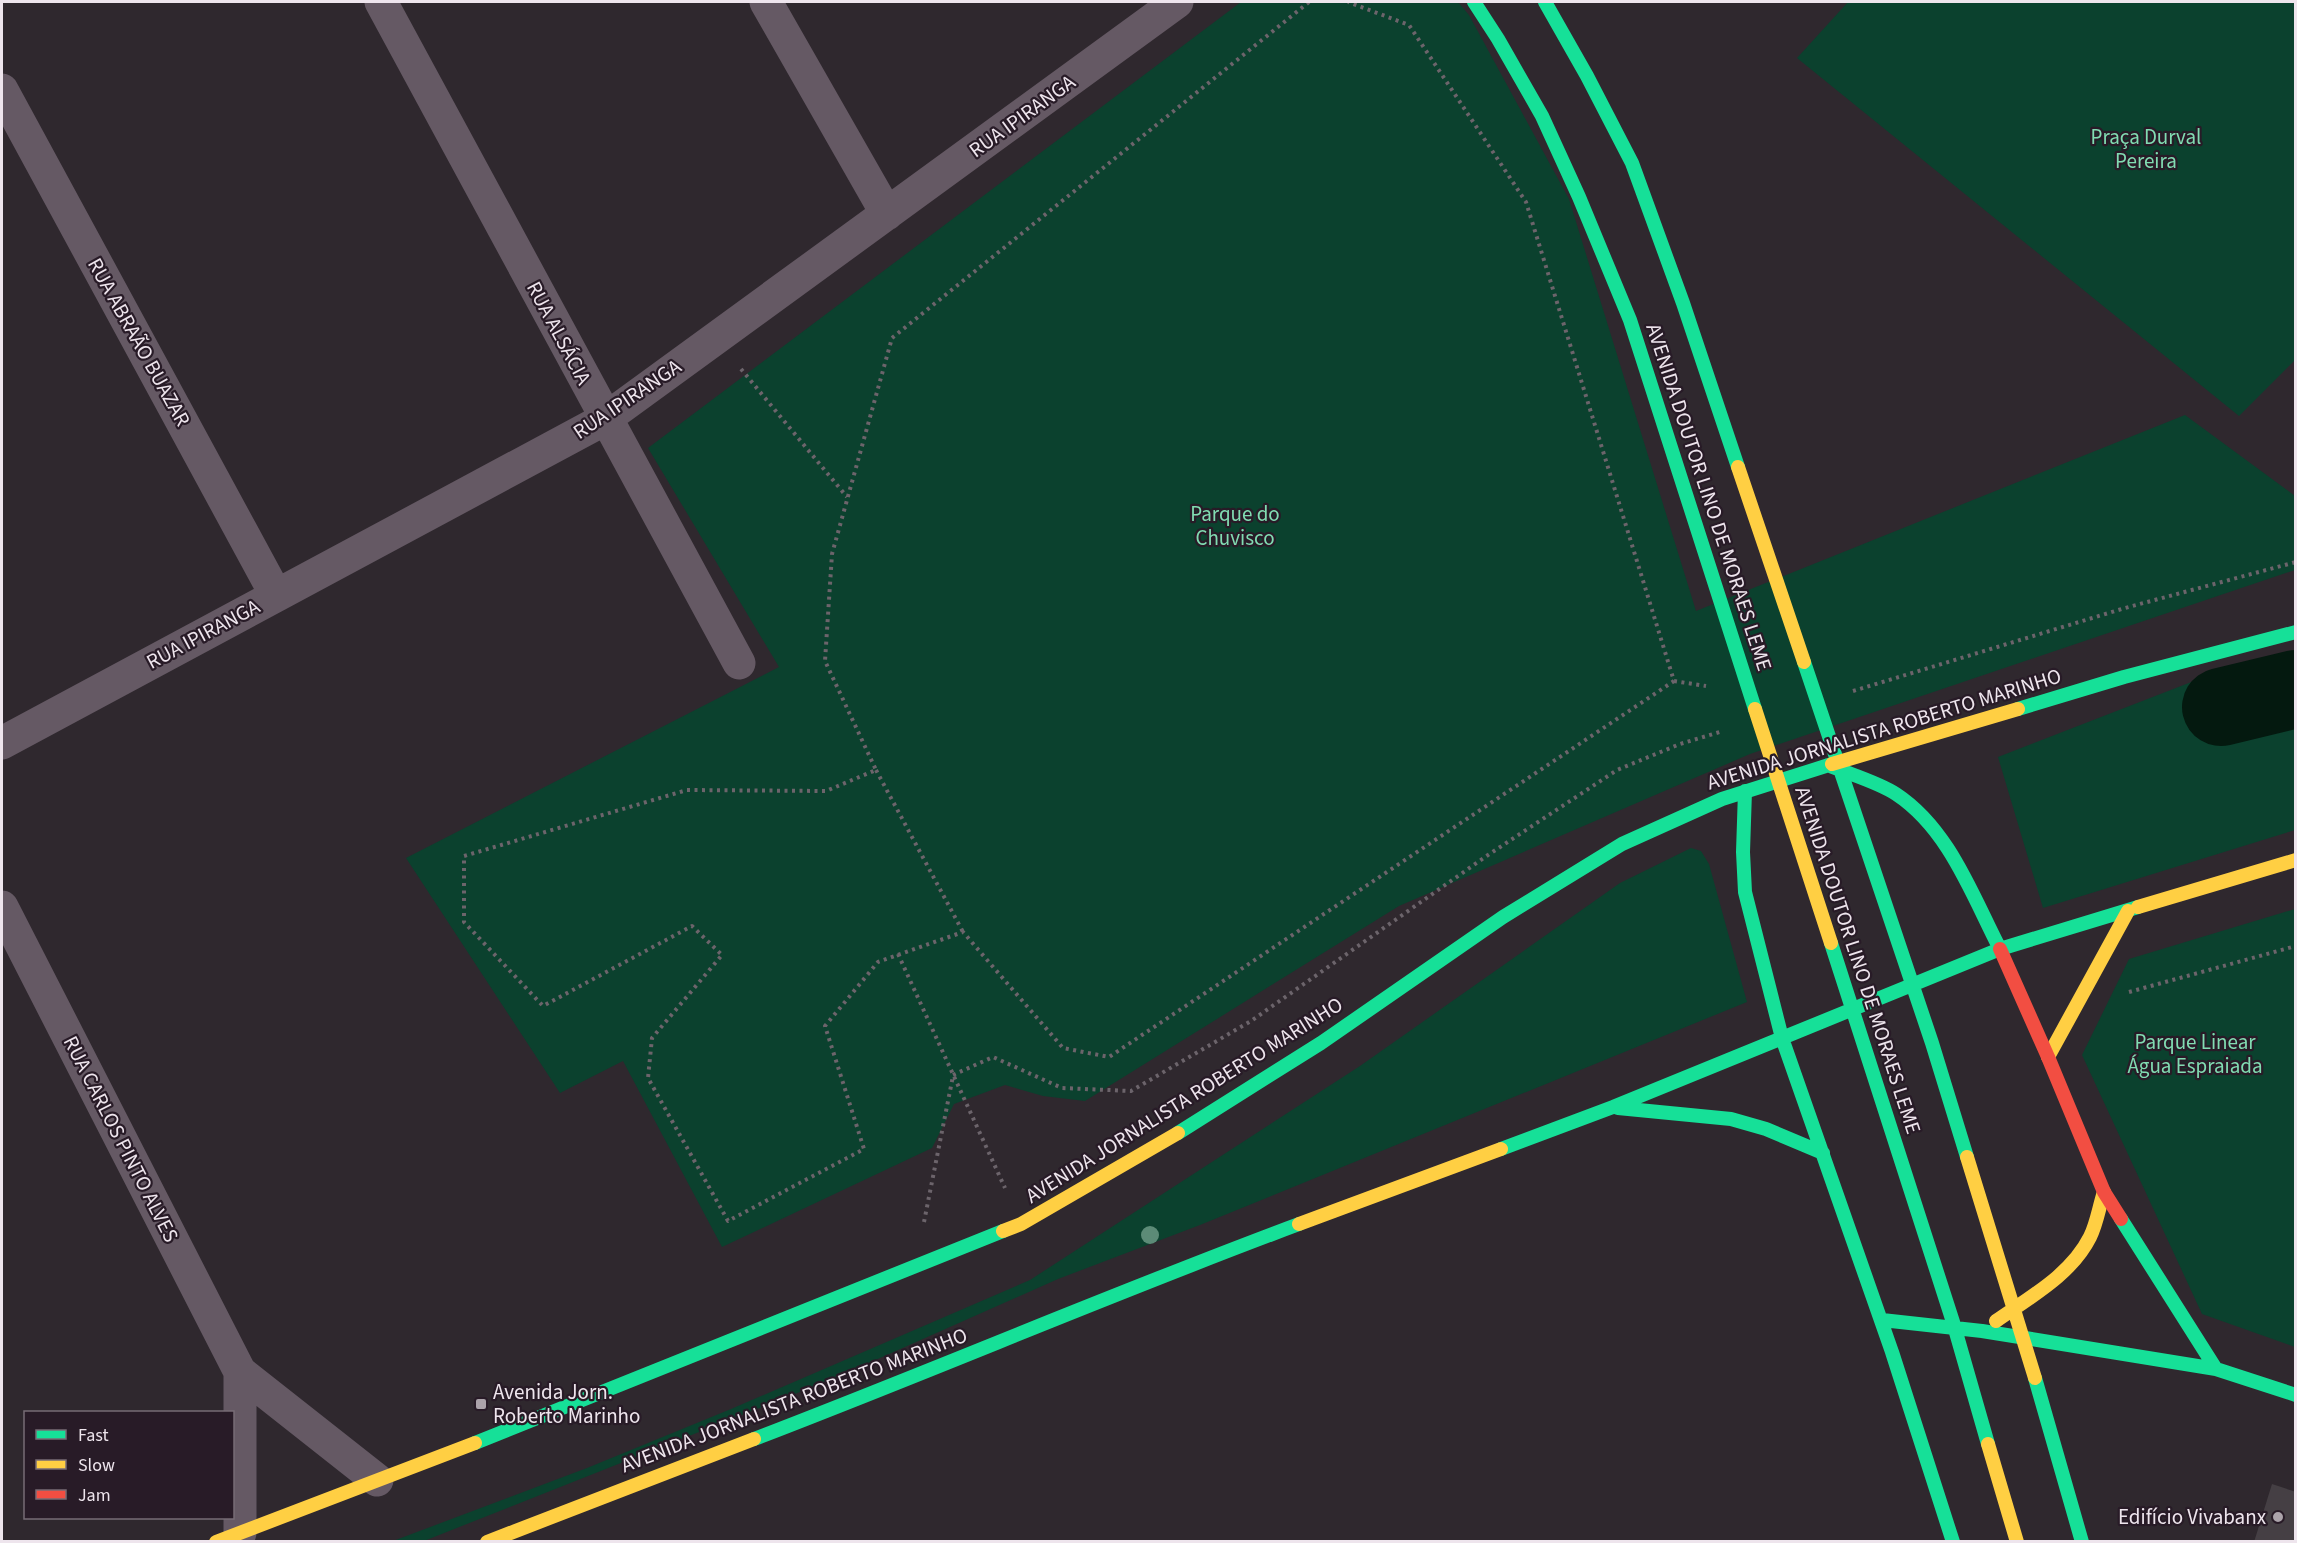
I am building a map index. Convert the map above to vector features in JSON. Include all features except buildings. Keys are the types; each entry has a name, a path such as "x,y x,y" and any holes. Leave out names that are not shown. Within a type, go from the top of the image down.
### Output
{"main road":[{"name":"AVENIDA DOUTOR LINO DE MORAES LEME","path":"1474,2 1522,80 1580,197 1630,320 1953,1322 2017,1542"},
{"name":"AVENIDA DOUTOR LINO DE MORAES LEME","path":"1545,2 1632,163 1683,303 1932,1043 2060,1461 2082,1542"},
{"name":"AVENIDA JORNALISTA ROBERTO MARINHO","path":"228,1537 1021,1224 1176,1134 1321,1043 1503,917 1622,844 1745,791 2124,677 2295,632"},
{"path":"1828,765 1895,793 1928,820 1950,852 2000,950 2048,1057 2103,1192 2216,1369"},
{"path":"1745,791 1743,852 1745,892 1782,1038 1926,1449 1953,1542"},
{"name":"AVENIDA JORNALISTA ROBERTO MARINHO","path":"487,1542 890,1387 1163,1275 1613,1107 2000,950 2295,860"},
{"path":"2048,1057 2128,911"},
{"path":"1613,1107 1731,1119 1766,1129 1823,1153"},
{"path":"1982,1331 2058,1276 2078,1255 2090,1238 2103,1192"},
{"path":"1882,1320 1982,1331 2216,1369 2295,1395"}],"street":[{"name":"RUA ALSÁCIA","path":"381,2 739,663"},
{"path":"766,2 887,214"},
{"name":"RUA IPIRANGA","path":"2,743 605,419 1177,2"},
{"name":"RUA ABRAÃO BUAZAR","path":"2,90 276,595"},
{"name":"RUA CARLOS PINTO ALVES","path":"2,907 240,1372 377,1480"},
{"name":"RUA CARLOS PINTO ALVES","path":"234,1454 240,1372"},
{"name":"RUA CARLOS PINTO ALVES","path":"228,1537 229,1519"}],"path":[{"path":"1309,2 892,338 832,554 825,661 876,770 963,932 1063,1048 1109,1057 1674,681 1526,202 1409,25 1348,2"},
{"path":"716,339 847,498"},
{"path":"876,770 826,791 687,790 464,856 464,922 543,1006 692,926 722,955 652,1038 648,1078 728,1221 864,1149 825,1026 878,962 963,932"},
{"path":"2123,994 2295,946"},
{"path":"898,954 1021,1224"},
{"path":"953,1075 993,1057 1062,1088 1131,1091 1251,1020"},
{"path":"915,1267 953,1075"}],"green space":[{"name":"Parque do Chuvisco","path":"1241,2 1458,2 1469,15 1569,199 1696,611 2185,415 2295,496 2295,570 1750,754 1399,906 1085,1101 1043,1096 1005,1085 954,1104 932,1148 722,1247 623,1061 560,1093 406,858 779,667 648,448"},
{"name":"Praça Durval Pereira","path":"1848,2 2295,2 2295,360 2239,416 1797,58"},
{"path":"2212,674 2231,732 2295,714 2295,830 2043,908 1998,757"},
{"path":"1691,848 1701,851 1709,864 1747,1002 1200,1225 1058,1279 835,1378 424,1541 393,1541 587,1468 731,1409 1030,1280 1360,1066 1620,883"},
{"name":"Parque Linear Água Espraiada","path":"2296,909 2295,1347 2202,1314 2082,1055 2129,959"}],"waterway":[{"path":"2221,707 2296,689"}],"traffic: fast":[{"path":"1474,2 1542,116 1579,197 1630,320 1755,709"},
{"path":"1545,2 1632,163 1683,303 1738,467"},
{"path":"2018,709 2124,677 2296,632"},
{"path":"1804,662 1932,1043 1967,1157"},
{"path":"1178,1133 1321,1043 1503,917 1622,844 1722,799 1832,764"},
{"path":"1828,765 1896,794 1915,808 1931,825 1969,885 2000,949"},
{"path":"1745,791 1743,852 1745,892 1782,1038"},
{"path":"1501,1149 1613,1107 2000,949 2138,907"},
{"path":"1831,943 1953,1322 1988,1444"},
{"path":"1782,1038 1892,1352 1953,1542"},
{"path":"1618,1108 1731,1119 1766,1129 1823,1153"},
{"path":"2121,1219 2216,1369"},
{"path":"754,1439 1162,1276 1299,1224"},
{"path":"475,1443 1003,1231"},
{"path":"1882,1320 1982,1331 2216,1369 2296,1395"},
{"path":"2035,1378 2082,1542"}],"traffic: slow":[{"path":"1738,467 1804,662"},
{"path":"1755,709 1831,943"},
{"path":"1832,764 2018,709"},
{"path":"2138,907 2296,860"},
{"path":"2048,1057 2128,911"},
{"path":"1003,1231 1021,1224 1178,1133"},
{"path":"1299,1224 1501,1149"},
{"path":"1967,1157 2035,1378"},
{"path":"1996,1321 2036,1294 2072,1263 2090,1237 2104,1192"},
{"path":"487,1542 754,1439"},
{"path":"216,1542 475,1443"},
{"path":"1988,1444 2017,1542"}],"traffic: jam":[{"path":"2000,949 2104,1192 2121,1219"}],"place":[{"name":"Avenida Jorn. Roberto Marinho","path":"481,1404"},
{"name":"Edifício Vivabanx","path":"2278,1517"}]}
